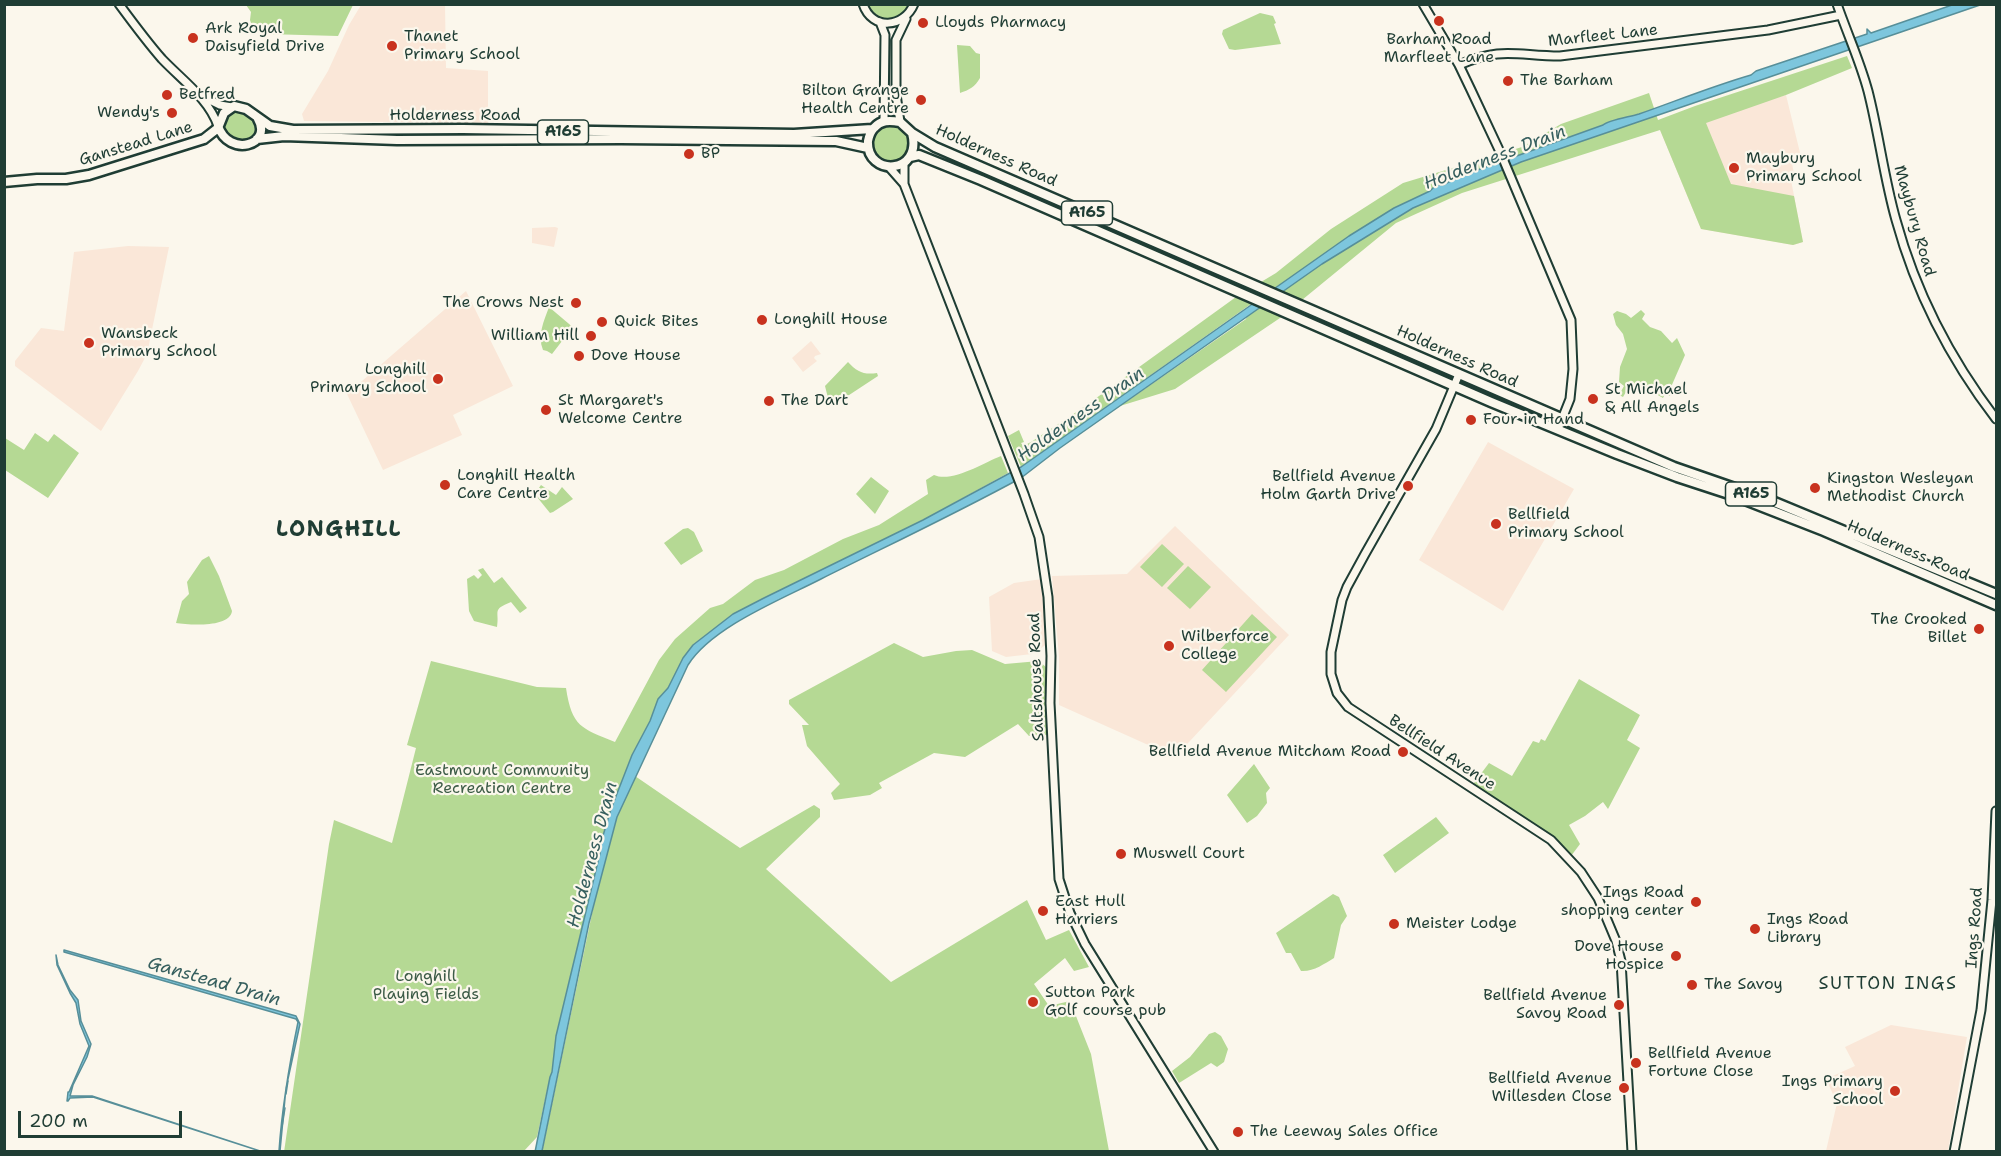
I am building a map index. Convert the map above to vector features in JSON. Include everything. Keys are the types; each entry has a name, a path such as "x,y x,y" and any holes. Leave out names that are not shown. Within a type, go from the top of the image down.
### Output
{"highway":[{"name":"A165","path":"218,126 224,112 232,107 241,107 256,117"},
{"path":"256,117 261,127 257,139"},
{"name":"Holderness Road","path":"256,117 270,126 293,130 463,129 794,134 872,129"},
{"path":"868,148 868,137 872,129 884,121 900,122"},
{"name":"A165","path":"900,122 912,133"},
{"path":"218,126 222,135 229,141"},
{"name":"Ganstead Lane","path":"4,182 66,179 89,175 204,139 218,126"},
{"path":"907,160 914,148 912,133"},
{"name":"Holderness Road","path":"912,133 935,147 1674,467 1772,501 1938,572 1996,594"},
{"name":"Holderness Road","path":"257,139 284,136 397,140 836,141 868,148"},
{"name":"Ganstead Lane","path":"204,139 229,141"},
{"name":"A165","path":"229,141 242,146 257,139"},
{"name":"A165","path":"868,148 874,159 890,167 907,160"},
{"name":"Holderness Road","path":"907,160 919,155 981,180 1455,386 1677,477 1794,519 1996,605"}],"street":[{"path":"119,4 151,46 210,109 218,126"},
{"path":"863,4 871,17 880,22 891,24 906,19"},
{"path":"1423,4 1459,65 1501,154 1571,320 1573,369 1570,399 1558,429"},
{"path":"1838,4 1841,15"},
{"path":"900,122 896,94 896,40 915,5"},
{"name":"Marfleet Lane","path":"1459,65 1490,53 1520,52 1540,56 1560,56 1768,30 1841,15"},
{"name":"Maybury Road","path":"1841,15 1868,93 1896,220 1910,266 1942,337 1996,419"},
{"path":"880,22 885,35 884,121"},
{"path":"192,90 220,105 232,107"},
{"name":"Saltshouse Road","path":"904,184 907,160"},
{"name":"Saltshouse Road","path":"890,167 904,184 1039,537 1048,597 1056,843 1059,879 1070,913 1085,944 1214,1152"},
{"name":"Bellfield Avenue","path":"1459,374 1436,429 1347,587 1331,652 1333,683 1337,693 1348,706 1372,724 1551,840 1581,872 1598,898 1616,941 1621,960 1632,1152"},
{"name":"Ings Road","path":"1954,1152 1982,1010 1992,900 1996,811"}],"shaded area":[{"name":"Thanet Primary School","path":"361,5 445,5 446,68 488,71 488,123 304,121 302,114 328,71"},
{"name":"Maybury Primary School","path":"1786,95 1802,161 1792,163 1794,174 1790,175 1803,242 1793,245 1701,229 1660,130"},
{"path":"532,228 558,228 554,247 532,243"},
{"name":"Wansbeck Primary School","path":"128,246 169,247 147,354 101,431 15,366 15,361 41,328 64,331 74,252"},
{"name":"Longhill Primary School","path":"466,291 513,386 453,415 462,435 383,470 347,394"},
{"path":"811,341 821,354 815,356 817,361 803,372 792,358"},
{"name":"Bellfield Primary School","path":"1488,442 1574,489 1503,611 1419,560"},
{"name":"Wilberforce College","path":"1175,526 1289,635 1175,757 1059,705 1059,657 1052,576 1127,574"},
{"path":"1042,579 1047,644 1032,654 1006,657 992,651 989,597 1014,583"},
{"name":"Ings Primary School","path":"1891,1025 1967,1037 1948,1151 1826,1151 1837,1103 1826,1079 1855,1066 1845,1047"}],"green space":[{"path":"246,5 353,5 338,36 267,34 253,29 250,20 251,12"},
{"path":"868,5 910,5 895,18 883,18 872,11"},
{"path":"1260,13 1273,16 1281,44 1229,49 1222,34 1223,30"},
{"path":"957,45 970,46 980,54 980,78 972,88 960,93"},
{"path":"1847,56 1852,68 1786,95 1706,123 1731,184 1794,196 1803,242 1793,245 1701,229 1660,130 1462,193 1396,223 1280,318 1175,389 1120,406 1246,319 1251,304 1021,467 1008,436 1019,430 1024,442 1021,443 1023,446 1031,442 1081,409 1236,297 1276,273 1331,229 1403,183 1522,147 1561,124 1649,93 1658,120"},
{"path":"235,110 250,117 255,125 254,135 250,140 237,142 224,129 223,118"},
{"path":"891,125 905,130 910,144 905,158 891,163 877,158 872,144 877,130"},
{"path":"549,307 575,329 571,334 569,332 552,354 543,350 541,344 542,328"},
{"path":"1641,310 1645,314 1642,319 1650,327 1661,331 1672,343 1677,338 1685,355 1671,387 1670,396 1665,394 1663,398 1649,390 1630,385 1623,397 1619,395 1624,386 1619,382 1620,367 1627,349 1623,334 1616,325 1613,314 1617,311 1631,318"},
{"path":"848,362 861,372 877,373 878,376 840,401 829,402 825,386"},
{"path":"35,433 48,442 54,434 79,453 48,498 5,470 5,438 24,450"},
{"path":"1001,456 1008,473 923,520 734,614 693,645 683,658 668,688 658,699 650,721 632,755 611,809 556,1036 552,1072 537,1137 524,1151 284,1152 334,820 392,843 416,748 407,745 431,661 537,687 566,688 575,719 586,729 615,742 659,660 675,639 710,608 723,604 755,580 784,570 843,539 879,525 928,494 926,480 934,475 941,477 958,474"},
{"path":"871,477 889,491 875,514 856,494"},
{"path":"541,485 556,495 562,487 573,499 550,513 537,497 536,492"},
{"path":"688,528 694,532 703,551 681,565 664,543 683,529"},
{"path":"1162,544 1184,564 1162,587 1140,567"},
{"path":"209,556 232,611 230,616 217,623 176,623 182,601 189,594 187,582 202,560"},
{"path":"1188,566 1211,587 1190,609 1167,588"},
{"path":"483,568 494,583 502,577 527,608 520,613 511,602 501,607 498,612 497,627 474,621 469,611 467,579 474,575 478,579 482,575 478,570"},
{"path":"1252,614 1277,637 1226,692 1202,670"},
{"path":"894,643 923,657 972,650 1005,664 1039,661 1047,668 1047,735 1029,736 1018,724 965,757 934,753 879,783 882,788 870,795 834,800 831,793 840,784 807,746 802,725 809,725 789,704 789,700"},
{"path":"1579,679 1640,715 1627,740 1640,748 1608,809 1603,802 1569,825 1580,844 1571,856 1471,787 1489,763 1512,776 1533,741 1539,743 1541,739 1545,741"},
{"path":"1254,764 1270,788 1266,793 1267,803 1257,816 1247,823 1227,795"},
{"path":"635,776 740,848 814,805 820,809 820,817 766,869 891,982 1027,900 1046,940 1069,930 1089,967 1074,971 1065,958 1034,984 1049,1006 1070,1001 1091,1054 1109,1151 542,1152 601,871 617,817"},
{"path":"1436,817 1449,833 1395,873 1383,855"},
{"path":"1333,894 1339,897 1347,916 1341,925 1334,958 1314,969 1301,971 1291,953 1286,953 1276,933"},
{"path":"1215,1032 1221,1036 1228,1049 1224,1062 1217,1067 1211,1063 1179,1083 1172,1071 1190,1057 1209,1034"}],"water":[{"path":"1952,5 1980,5 1521,162 1413,208 1322,264 1060,448 1021,478 767,605 713,638 688,665 617,817 589,923 542,1151 535,1152 552,1072 556,1036 611,809 632,755 650,721 658,699 668,688 683,658 693,645 733,614 923,520 1021,467 1349,236 1394,208 1430,191 1436,185 1443,185 1458,177 1610,122 1639,114 1751,75 1756,71 1867,34 1867,29 1871,33"},
{"path":"64,950 296,1016 300,1024 286,1088 298,1022 296,1019 64,952"},
{"path":"56,955 58,965 70,990 78,1000 81,1021 91,1044 70,1096 92,1096 260,1151 93,1097 70,1098 67,1101 68,1092 89,1046 80,1024 76,1003 57,965"},
{"path":"286,1089 280,1151 279,1151 282,1118"}],"waterway":[{"name":"Ganstead Drain","path":"286,1094 288,1081"},
{"name":"Ganstead Drain","path":"282,1127 285,1108"}],"place":[{"name":"Barham Road Marfleet Lane","path":"1439,21"},
{"name":"Lloyds Pharmacy","path":"923,23"},
{"name":"Ark Royal Daisyfield Drive","path":"193,38"},
{"name":"Thanet Primary School","path":"392,46"},
{"name":"The Barham","path":"1508,81"},
{"name":"Betfred","path":"167,95"},
{"name":"Bilton Grange Health Centre","path":"921,100"},
{"name":"Wendy's","path":"172,113"},
{"name":"BP","path":"689,154"},
{"name":"Maybury Primary School","path":"1734,168"},
{"name":"The Crows Nest","path":"576,303"},
{"name":"Longhill House","path":"762,320"},
{"name":"Quick Bites","path":"602,322"},
{"name":"William Hill","path":"591,336"},
{"name":"Wansbeck Primary School","path":"89,343"},
{"name":"Dove House","path":"579,356"},
{"name":"Longhill Primary School","path":"438,379"},
{"name":"St Michael & All Angels","path":"1593,399"},
{"name":"The Dart","path":"769,401"},
{"name":"St Margaret's Welcome Centre","path":"546,410"},
{"name":"Four in Hand","path":"1471,420"},
{"name":"Longhill Health Care Centre","path":"445,485"},
{"name":"Bellfield Avenue Holm Garth Drive","path":"1408,486"},
{"name":"Kingston Wesleyan Methodist Church","path":"1815,488"},
{"name":"Bellfield Primary School","path":"1496,524"},
{"name":"The Crooked Billet","path":"1979,629"},
{"name":"Wilberforce College","path":"1169,646"},
{"name":"Bellfield Avenue Mitcham Road","path":"1403,752"},
{"name":"Muswell Court","path":"1121,854"},
{"name":"Ings Road shopping center","path":"1696,902"},
{"name":"East Hull Harriers","path":"1043,911"},
{"name":"Meister Lodge","path":"1394,924"},
{"name":"Ings Road Library","path":"1755,929"},
{"name":"Dove House Hospice","path":"1676,956"},
{"name":"The Savoy","path":"1692,985"},
{"name":"Sutton Park Golf course pub","path":"1033,1002"},
{"name":"Bellfield Avenue Savoy Road","path":"1619,1005"},
{"name":"Bellfield Avenue Fortune Close","path":"1636,1063"},
{"name":"Bellfield Avenue Willesden Close","path":"1624,1088"},
{"name":"Ings Primary School","path":"1895,1091"},
{"name":"The Leeway Sales Office","path":"1238,1132"}],"district":[{"name":"LONGHILL","path":"339,530"},
{"name":"SUTTON INGS","path":"1888,984"}],"water label":[{"name":"Holderness Drain","path":"1495,158"},
{"name":"Holderness Drain","path":"1081,415"},
{"name":"Holderness Drain","path":"593,855"}],"park label":[{"name":"Eastmount Community Recreation Centre","path":"502,780"},
{"name":"Longhill Playing Fields","path":"426,986"}]}
